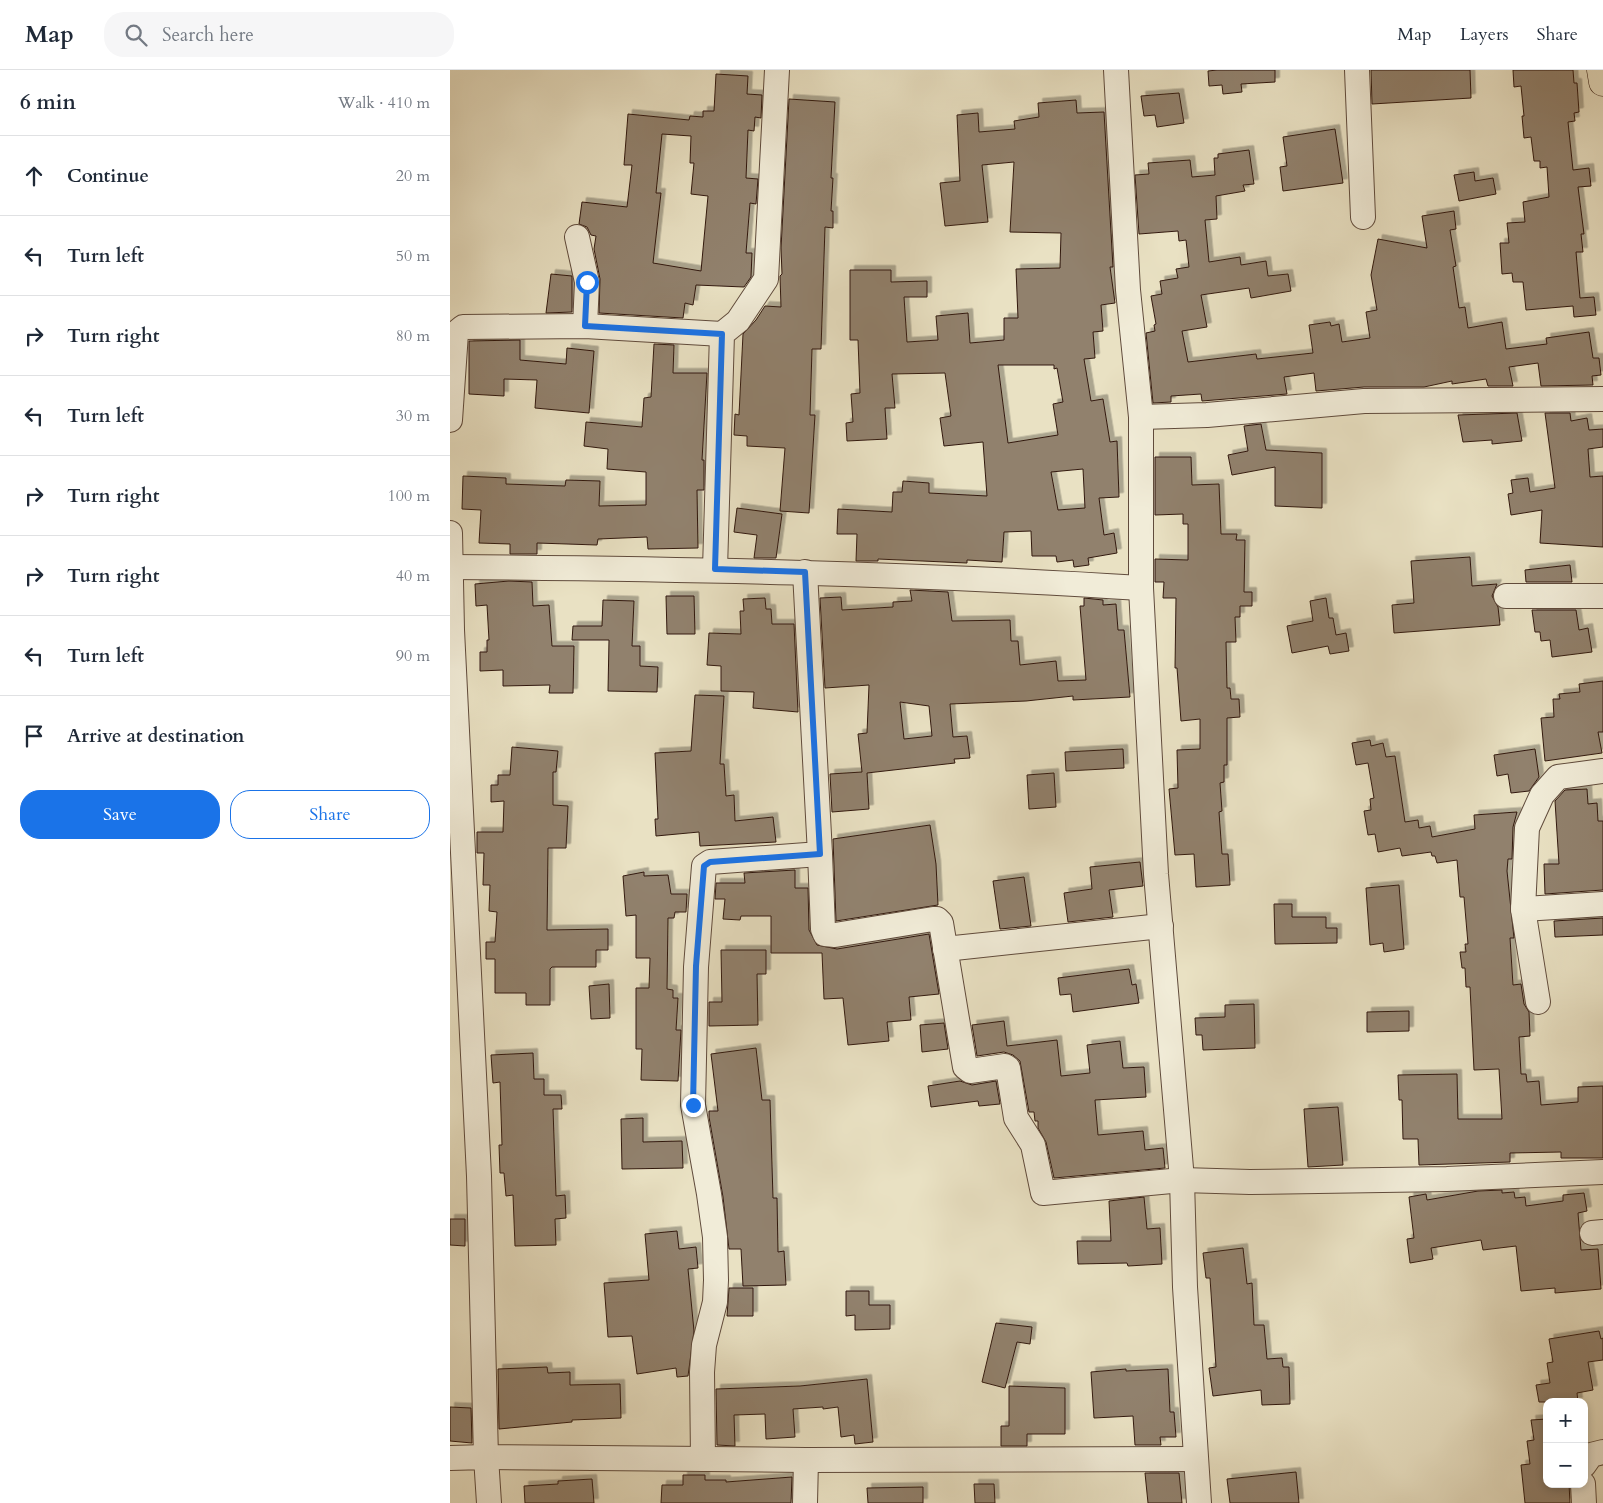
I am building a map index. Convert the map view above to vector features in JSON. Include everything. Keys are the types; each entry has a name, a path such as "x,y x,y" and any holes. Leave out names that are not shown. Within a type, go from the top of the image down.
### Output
{"highway":[{"path":"1602,70 1603,82"}],"street":[{"path":"450,420 456,333 459,329 471,325 585,326 722,334 744,314 766,279 777,70"},
{"path":"1116,70 1128,290 1141,417 1141,588 1160,926 1182,1180 1184,1287 1199,1503"},
{"path":"1357,70 1363,218"},
{"path":"577,237 587,282 585,326"},
{"path":"715,569 722,334"},
{"path":"1141,417 1364,402 1603,399"},
{"path":"450,533 458,882 479,1176 486,1457 489,1503"},
{"path":"451,567 715,569 1141,588"},
{"path":"805,572 823,929 825,934 829,936 937,919 941,923 965,1067 970,1071 1005,1066 1008,1068 1016,1118 1033,1145 1043,1193 1182,1180 1408,1180 1603,1172"},
{"path":"1506,596 1603,596"},
{"path":"1538,1002 1523,909 1527,828 1542,794 1558,777 1603,771"},
{"path":"703,1459 702,1372 704,1345 715,1302 716,1280 712,1211 693,1105 696,976 704,866 710,862 820,854"},
{"path":"1523,909 1603,904"},
{"path":"945,949 1160,926"},
{"path":"1588,1460 1592,1455 1603,1452"},
{"path":"450,1458 806,1460 1195,1459"},
{"path":"805,1503 806,1460"},
{"path":"1583,1488 1584,1503"}],"building":[{"path":"1275,70 1275,82 1241,84 1242,92 1223,94 1222,85 1209,86 1208,71"},
{"path":"1371,70 1470,70 1471,98 1372,104"},
{"path":"1513,70 1573,70 1574,83 1577,83 1579,112 1574,113 1575,121 1568,122 1573,170 1589,168 1591,186 1578,187 1584,234 1581,234 1583,252 1576,252 1580,298 1594,297 1596,315 1574,317 1573,306 1526,310 1523,282 1513,282 1512,273 1502,274 1500,243 1509,243 1507,223 1525,222 1523,202 1549,197 1547,167 1540,168 1540,161 1534,161 1531,137 1524,138 1521,86 1514,87"},
{"path":"716,74 748,76 747,94 762,95 761,118 755,117 754,131 748,130 746,178 758,179 756,204 750,203 746,253 752,253 751,277 744,287 696,285 693,305 685,303 683,318 599,313 600,279 594,249 596,236 591,235 587,227 579,224 582,202 627,207 632,165 624,165 628,114 689,120 690,116 703,117 703,111 714,111","holes":["662,134 691,136 690,163 694,163 691,194 708,196 701,271 653,263 661,193 656,193"]},
{"path":"1179,93 1184,123 1157,127 1155,115 1144,116 1141,96"},
{"path":"789,99 835,102 831,178 833,178 831,211 833,211 833,228 825,227 821,349 812,349 810,415 815,415 809,513 780,511 785,448 747,446 747,436 734,435 735,414 739,415 743,334 756,320 765,306 781,307 781,248"},
{"path":"1076,100 1077,113 1104,112 1113,267 1110,267 1115,303 1101,305 1103,331 1093,332 1095,358 1084,359 1091,401 1103,399 1110,442 1117,441 1119,497 1099,498 1104,535 1114,533 1117,553 1088,558 1089,565 1074,567 1073,560 1057,562 1056,556 1032,556 1031,531 1004,532 1002,562 967,560 967,563 878,559 878,561 856,561 857,534 837,534 838,509 892,512 893,492 902,492 903,481 929,483 929,493 987,496 983,442 944,446 940,418 951,416 945,373 892,374 895,408 885,408 887,439 847,441 846,423 853,422 851,394 860,393 858,340 850,340 850,270 891,270 891,282 927,281 927,297 904,297 907,342 938,340 936,316 968,313 970,343 1004,340 1004,318 1018,318 1016,269 1060,268 1061,233 1010,232 1014,162 982,165 988,222 945,226 940,183 960,181 957,115 978,113 979,132 1015,129 1014,121 1039,117 1038,103","holes":["998,365 1054,365 1054,369 1057,368 1063,402 1053,404 1058,435 1008,443","1083,469 1085,508 1058,510 1051,472"]},
{"path":"1335,129 1343,183 1283,191 1280,167 1287,166 1283,137"},
{"path":"1249,150 1254,184 1243,185 1245,191 1216,196 1217,219 1205,220 1209,262 1240,257 1241,265 1266,261 1268,276 1288,274 1291,291 1251,298 1249,288 1201,295 1207,327 1182,331 1188,362 1256,354 1257,359 1313,353 1309,325 1330,322 1331,326 1339,324 1342,342 1370,338 1366,312 1377,310 1371,275 1378,239 1427,248 1422,216 1454,211 1456,229 1450,230 1456,266 1453,267 1459,308 1465,307 1468,328 1502,322 1506,349 1547,344 1546,338 1589,332 1593,358 1599,358 1601,375 1592,376 1593,385 1541,386 1538,363 1509,367 1513,386 1488,386 1486,379 1452,384 1452,381 1424,387 1364,387 1316,391 1314,373 1284,377 1287,394 1202,401 1201,394 1171,396 1171,402 1153,403 1146,333 1155,331 1154,325 1156,324 1151,296 1162,294 1160,281 1178,278 1176,269 1189,267 1186,240 1179,241 1178,231 1139,234 1135,175 1149,174 1148,163 1190,160 1192,177 1215,175 1214,158 1218,158 1218,154"},
{"path":"1474,172 1475,181 1493,178 1496,194 1459,201 1454,175"},
{"path":"551,274 572,276 572,312 546,313"},
{"path":"520,340 520,360 566,364 567,348 594,351 589,413 535,408 537,380 504,379 504,396 469,394 469,341"},
{"path":"654,344 674,345 673,373 707,373 702,460 704,460 704,490 697,490 698,548 648,549 647,537 598,539 597,545 537,543 537,554 510,554 510,544 479,543 481,510 462,509 463,476 506,478 506,484 565,486 566,480 600,481 599,506 646,505 646,472 607,469 608,449 584,446 586,422 642,427 644,398 651,397"},
{"path":"1517,413 1522,441 1492,444 1492,440 1463,442 1458,415"},
{"path":"1545,413 1570,413 1571,421 1587,418 1589,430 1603,429 1603,447 1588,449 1590,477 1603,476 1603,547 1540,543 1542,510 1511,515 1508,494 1513,493 1511,480 1528,478 1530,492 1555,488"},
{"path":"1261,424 1266,450 1322,453 1322,508 1275,506 1275,467 1232,475 1228,455 1248,451 1244,426"},
{"path":"1155,457 1191,457 1192,485 1219,484 1221,534 1237,534 1236,540 1245,540 1244,592 1252,592 1252,606 1240,606 1240,617 1235,617 1236,642 1226,642 1227,688 1230,688 1231,699 1239,699 1240,717 1227,718 1227,765 1224,765 1224,782 1220,783 1222,811 1219,812 1222,854 1228,854 1230,885 1196,887 1194,854 1175,855 1169,789 1178,788 1177,750 1200,749 1200,719 1181,721 1177,668 1175,668 1176,598 1163,598 1164,582 1155,582 1155,559 1188,560 1188,524 1183,524 1183,514 1155,515"},
{"path":"737,508 782,514 776,558 754,558 757,535 734,532"},
{"path":"1470,557 1472,586 1497,584 1492,596 1498,607 1500,625 1394,633 1392,605 1414,603 1411,561"},
{"path":"1570,565 1572,582 1526,582 1525,570"},
{"path":"509,581 532,582 533,606 549,605 552,646 574,646 573,693 549,693 550,685 503,686 503,670 480,671 480,652 487,652 487,640 489,640 487,605 476,606 475,584"},
{"path":"910,590 948,592 952,621 1010,620 1011,641 1018,641 1020,665 1056,661 1058,681 1086,680 1080,606 1084,606 1084,598 1103,600 1103,605 1116,604 1118,630 1124,630 1130,697 1073,700 1073,696 1026,701 950,704 953,737 967,736 970,758 954,759 955,763 867,773 869,809 832,812 830,774 862,772 858,734 867,733 869,685 825,688 820,598 841,597 842,610 893,607 893,602 912,601","holes":["900,702 929,706 932,736 904,739"]},
{"path":"666,596 694,596 695,634 667,634"},
{"path":"765,598 766,609 771,609 772,624 794,624 798,712 753,708 754,692 721,691 721,666 707,665 709,633 741,634 740,611 744,611 743,599"},
{"path":"1326,598 1329,618 1333,618 1336,635 1346,633 1349,651 1330,654 1328,646 1292,653 1287,626 1313,621 1310,601"},
{"path":"603,600 634,601 632,646 640,646 640,666 658,667 657,692 608,691 609,640 572,640 573,626 602,626"},
{"path":"1532,610 1576,610 1579,630 1588,628 1592,652 1552,657 1550,640 1541,641 1540,632 1535,632"},
{"path":"1603,681 1603,732 1598,732 1602,753 1545,761 1541,718 1554,717 1553,699 1560,699 1559,694 1580,692 1579,684"},
{"path":"695,695 724,696 720,764 724,764 726,796 734,795 735,821 773,817 776,842 700,846 699,832 656,836 655,819 658,819 655,753 691,751"},
{"path":"1370,740 1371,746 1383,743 1386,757 1395,756 1405,822 1418,820 1419,828 1430,826 1432,837 1475,829 1474,815 1517,812 1513,827 1512,859 1508,859 1507,871 1514,938 1510,938 1513,985 1521,984 1524,1004 1529,1012 1530,1036 1519,1037 1521,1074 1526,1074 1527,1082 1539,1081 1541,1105 1578,1102 1578,1087 1603,1086 1603,1158 1561,1158 1561,1152 1510,1153 1510,1162 1419,1165 1418,1139 1403,1139 1402,1100 1399,1100 1398,1075 1457,1074 1458,1119 1502,1119 1499,1069 1474,1070 1470,987 1466,987 1465,968 1462,968 1460,952 1466,952 1465,944 1468,944 1464,897 1460,897 1457,860 1437,863 1435,856 1432,856 1431,852 1402,856 1400,848 1378,852 1375,834 1368,835 1364,811 1371,810 1370,799 1374,798 1368,763 1356,765 1352,743"},
{"path":"512,747 558,751 556,772 553,772 553,805 568,806 566,848 548,848 547,930 608,929 608,950 596,950 596,967 552,967 550,969 550,1005 526,1005 526,993 495,993 495,959 486,959 486,942 495,942 497,912 489,911 490,885 483,885 484,853 477,853 477,832 503,832 504,801 491,802 491,785 498,785 498,775 510,775"},
{"path":"1123,749 1124,768 1066,771 1065,752"},
{"path":"1535,749 1539,777 1529,791 1511,793 1508,774 1497,776 1494,755"},
{"path":"1054,773 1056,807 1029,809 1027,775"},
{"path":"1587,789 1588,804 1597,803 1598,821 1603,821 1603,890 1545,894 1544,864 1559,864 1555,801 1565,790"},
{"path":"930,825 936,864 938,905 836,921 833,839"},
{"path":"1140,862 1143,886 1109,890 1113,917 1068,922 1064,893 1092,889 1090,867"},
{"path":"795,870 795,888 808,888 809,930 817,945 837,949 929,934 939,994 909,997 911,1020 887,1022 889,1041 848,1045 843,998 824,999 822,953 771,953 771,916 741,916 740,920 723,919 725,899 715,899 716,883 745,883 744,873"},
{"path":"644,872 644,876 668,875 671,894 687,894 686,912 675,912 674,918 668,918 667,989 673,990 673,998 678,998 676,1030 681,1030 678,1081 641,1080 642,1049 636,1049 636,988 649,988 650,958 636,958 636,915 626,916 623,876"},
{"path":"1024,877 1031,926 1000,929 993,881"},
{"path":"1399,885 1404,949 1384,952 1383,943 1370,945 1366,888"},
{"path":"1274,904 1292,904 1292,917 1326,917 1326,928 1337,928 1337,943 1275,944"},
{"path":"1603,918 1603,935 1555,937 1554,921"},
{"path":"721,950 766,950 766,974 757,974 758,1025 709,1026 709,1002 722,1002"},
{"path":"1129,969 1132,985 1136,984 1139,1003 1073,1012 1071,994 1060,995 1058,978"},
{"path":"609,984 610,1018 591,1019 589,986"},
{"path":"1254,1004 1255,1048 1203,1050 1202,1035 1196,1035 1195,1018 1225,1017 1225,1005"},
{"path":"1409,1011 1409,1031 1367,1032 1367,1012"},
{"path":"1004,1021 1007,1046 1057,1040 1061,1076 1090,1073 1087,1045 1120,1041 1123,1068 1144,1067 1146,1097 1095,1100 1098,1135 1143,1131 1145,1150 1163,1148 1165,1168 1054,1178 1046,1142 1038,1128 1038,1121 1035,1121 1034,1112 1029,1112 1020,1061 1013,1055 1004,1052 977,1056 972,1025"},
{"path":"944,1023 948,1049 922,1052 920,1025"},
{"path":"756,1048 762,1100 770,1100 773,1198 777,1198 778,1252 784,1251 786,1285 743,1286 741,1249 729,1249 723,1197 709,1117 709,1111 718,1111 711,1054"},
{"path":"533,1053 534,1079 544,1079 544,1095 561,1095 562,1109 553,1109 556,1196 565,1195 566,1218 555,1219 556,1245 515,1246 513,1195 506,1196 504,1173 500,1173 499,1145 502,1145 500,1082 493,1083 491,1055"},
{"path":"960,1081 972,1085 996,1081 1000,1104 979,1106 978,1101 931,1107 928,1086"},
{"path":"1338,1107 1343,1165 1308,1167 1304,1109"},
{"path":"643,1118 643,1142 682,1141 683,1168 622,1169 621,1119"},
{"path":"1502,1190 1502,1193 1514,1192 1515,1198 1525,1197 1526,1206 1563,1201 1563,1195 1584,1193 1587,1211 1578,1213 1581,1250 1598,1249 1601,1289 1555,1293 1555,1288 1521,1291 1516,1246 1483,1250 1481,1240 1431,1248 1433,1259 1410,1263 1407,1239 1414,1238 1409,1197 1426,1194 1427,1200 1478,1191"},
{"path":"1144,1197 1147,1229 1160,1228 1162,1264 1128,1266 1127,1263 1078,1264 1077,1241 1111,1241 1109,1201"},
{"path":"450,1219 465,1219 465,1246 450,1245"},
{"path":"677,1231 679,1249 696,1247 698,1268 688,1269 694,1331 688,1376 677,1377 676,1368 637,1374 632,1336 608,1337 604,1283 649,1280 645,1234"},
{"path":"1243,1248 1247,1284 1252,1283 1254,1325 1264,1325 1267,1359 1282,1358 1283,1367 1289,1367 1290,1404 1262,1405 1261,1390 1213,1396 1209,1368 1216,1367 1210,1278 1206,1278 1203,1253"},
{"path":"729,1288 753,1288 753,1316 727,1316"},
{"path":"846,1291 869,1291 869,1305 890,1305 890,1329 855,1330 855,1315 846,1316"},
{"path":"996,1323 1032,1327 1030,1344 1017,1342 1005,1388 982,1382"},
{"path":"1599,1331 1601,1339 1603,1338 1603,1360 1588,1362 1593,1390 1577,1393 1578,1398 1543,1398 1543,1402 1539,1402 1536,1385 1550,1383 1547,1363 1553,1362 1549,1339"},
{"path":"547,1367 548,1373 570,1372 570,1385 620,1384 621,1418 572,1420 572,1422 499,1429 498,1369"},
{"path":"1126,1369 1126,1371 1168,1369 1170,1412 1174,1412 1176,1437 1160,1437 1161,1445 1135,1445 1133,1416 1094,1418 1091,1372"},
{"path":"867,1379 873,1442 855,1444 854,1435 841,1437 838,1407 823,1409 823,1407 793,1409 795,1437 766,1439 765,1414 734,1415 735,1446 717,1445 716,1389 800,1386"},
{"path":"1009,1386 1065,1388 1065,1434 1027,1434 1027,1446 1001,1446 1001,1426 1009,1426"},
{"path":"450,1407 471,1408 472,1443 450,1441"},
{"path":"1543,1419 1543,1488 1569,1488 1570,1503 1525,1503 1521,1465 1530,1464 1527,1441 1534,1440 1531,1420"},
{"path":"1296,1472 1299,1503 1230,1503 1227,1479"},
{"path":"1145,1473 1179,1473 1182,1503 1148,1503"},
{"path":"683,1475 705,1475 705,1480 726,1480 726,1482 792,1477 791,1503 661,1503 662,1485 683,1485"},
{"path":"592,1479 594,1503 525,1503 524,1486"},
{"path":"974,1484 994,1484 995,1503 975,1503"},
{"path":"923,1487 923,1503 868,1503 867,1488"}],"route":[{"path":"587,282 585,326 722,334 715,569 805,572 820,854 710,862 704,866 696,966 692,1057 693,1105"}]}
